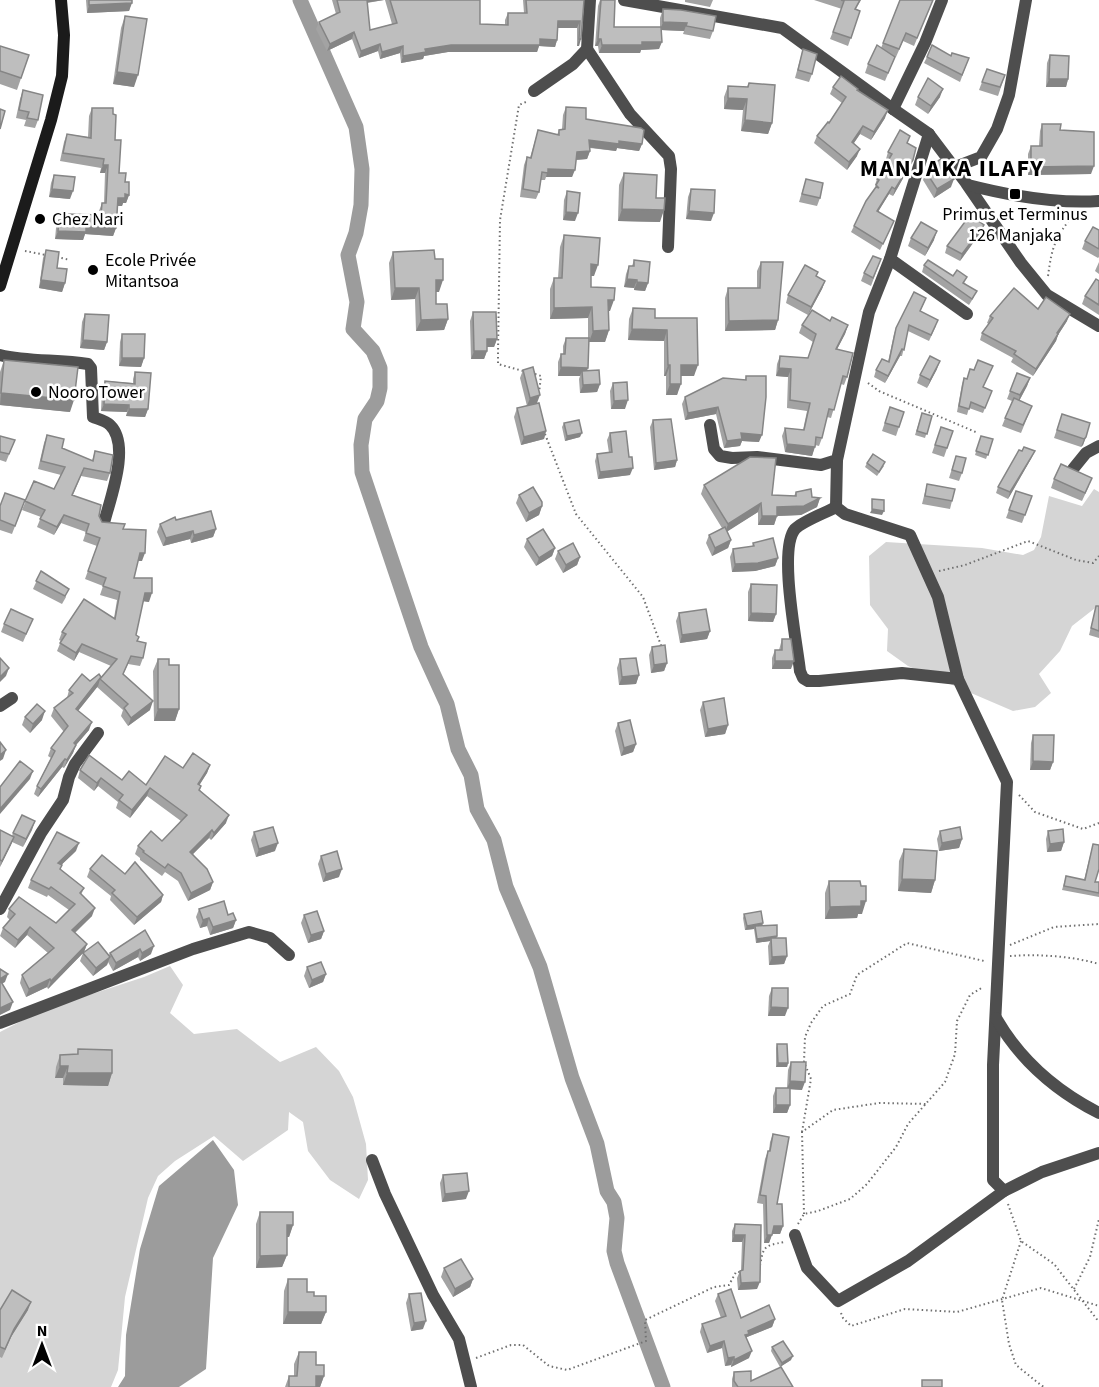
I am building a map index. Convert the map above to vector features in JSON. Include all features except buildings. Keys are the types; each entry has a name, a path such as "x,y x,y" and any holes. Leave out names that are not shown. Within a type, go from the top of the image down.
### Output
{"main road":[{"path":"0,286 51,120 62,76 64,35 61,0"}],"street":[{"path":"590,0 587,49 630,114 669,156 672,169 668,247"},
{"path":"624,0 648,2 783,28 929,134 1046,294 1099,326"},
{"path":"893,110 925,43 942,0"},
{"path":"955,167 981,157 997,129 1009,95 1026,0"},
{"path":"534,91 573,64 587,49"},
{"path":"836,507 837,460 869,312 890,259 929,134"},
{"path":"968,185 1014,196 1083,202 1099,201"},
{"path":"890,259 967,314"},
{"path":"0,355 15,359 88,364 91,368 93,417 110,425 119,439 120,453 104,523"},
{"path":"710,424 714,449 720,456 757,457 820,465 837,460"},
{"path":"1073,469 1086,453 1099,446"},
{"path":"836,507 845,514 910,535 938,597 958,679 1007,782 993,1065 993,1180 1004,1191"},
{"path":"836,507 797,527 791,536 788,574 800,670 803,678 808,681 819,681 902,673 958,679"},
{"path":"0,706 12,698"},
{"path":"0,909 41,833 63,800 75,764 98,733"},
{"path":"0,1023 193,949 249,932 270,938 289,955"},
{"path":"996,1018 1006,1035 1038,1072 1075,1101 1099,1113"},
{"path":"796,1237 807,1268 838,1301 908,1262 1004,1191 1042,1173 1099,1153"},
{"path":"372,1160 385,1194 433,1295 459,1339 471,1387"}],"path":[{"path":"534,91 528,101 519,105 500,220 498,364 541,376 539,395"},
{"path":"1046,294 1051,255 1057,236 1083,202"},
{"path":"28,252 70,260"},
{"path":"855,375 879,391 978,433"},
{"path":"543,427 576,514 643,597 665,654"},
{"path":"927,574 965,565 1028,541 1076,560 1093,563 1099,556"},
{"path":"1007,782 1035,812 1083,829 1099,823"},
{"path":"999,957 1054,927 1099,924"},
{"path":"759,1272 763,1250 771,1243 796,1237 795,1228 804,1214 802,1132 811,1079 804,1062 805,1037 811,1023 823,1006 850,994 856,975 907,943 999,957 1031,954 1086,960 1099,964"},
{"path":"804,1214 818,1212 850,1199 867,1184 896,1147 909,1124 945,1082 955,1054 957,1022 970,995 998,978"},
{"path":"802,1132 833,1110 879,1103 928,1104"},
{"path":"1004,1191 1022,1241 1054,1264 1099,1323"},
{"path":"1073,1290 1090,1257 1099,1219"},
{"path":"1022,1241 1002,1300 1009,1344 1016,1365 1046,1387"},
{"path":"465,1362 511,1345 523,1344 549,1366 567,1370 646,1341 645,1320 714,1287 729,1285 736,1272 747,1272"},
{"path":"838,1301 843,1318 851,1326 905,1309 957,1312 1041,1288 1099,1306"}],"shaded area":[{"path":"1094,489 1099,492 1099,605 1072,626 1060,651 1039,674 1051,693 1035,707 1013,711 908,666 887,651 888,629 870,605 869,556 886,542 982,548 1023,555 1034,550 1041,537 1049,496 1082,506"},
{"path":"170,966 183,985 170,1013 194,1034 237,1029 280,1062 316,1047 339,1071 353,1097 366,1144 368,1180 359,1199 330,1180 308,1151 303,1122 289,1112 288,1130 243,1161 214,1136 175,1161 158,1176 148,1198 125,1297 118,1370 111,1387 0,1387 0,1032 43,1010 144,977"},
{"path":"213,1140 234,1170 238,1205 213,1258 206,1369 179,1387 118,1387 125,1376 126,1335 140,1249 159,1186"}],"waterway":[{"path":"300,0 356,127 362,169 361,205 356,233 348,255 357,302 353,329 373,351 380,368 380,388 377,401 365,419 361,445 362,472 421,647 447,704 458,749 471,775 477,809 494,840 506,887 540,967 572,1078 597,1144 607,1191 614,1202 617,1218 614,1251 617,1263 663,1387"}],"place":[{"name":"Primus et Terminus 126 Manjaka","path":"1015,194"},
{"name":"Chez Nari","path":"40,219"},
{"name":"Ecole Privée Mitantsoa","path":"93,270"},
{"name":"Nooro Tower","path":"36,392"}],"district":[{"name":"MANJAKA ILAFY","path":"952,168"}]}
